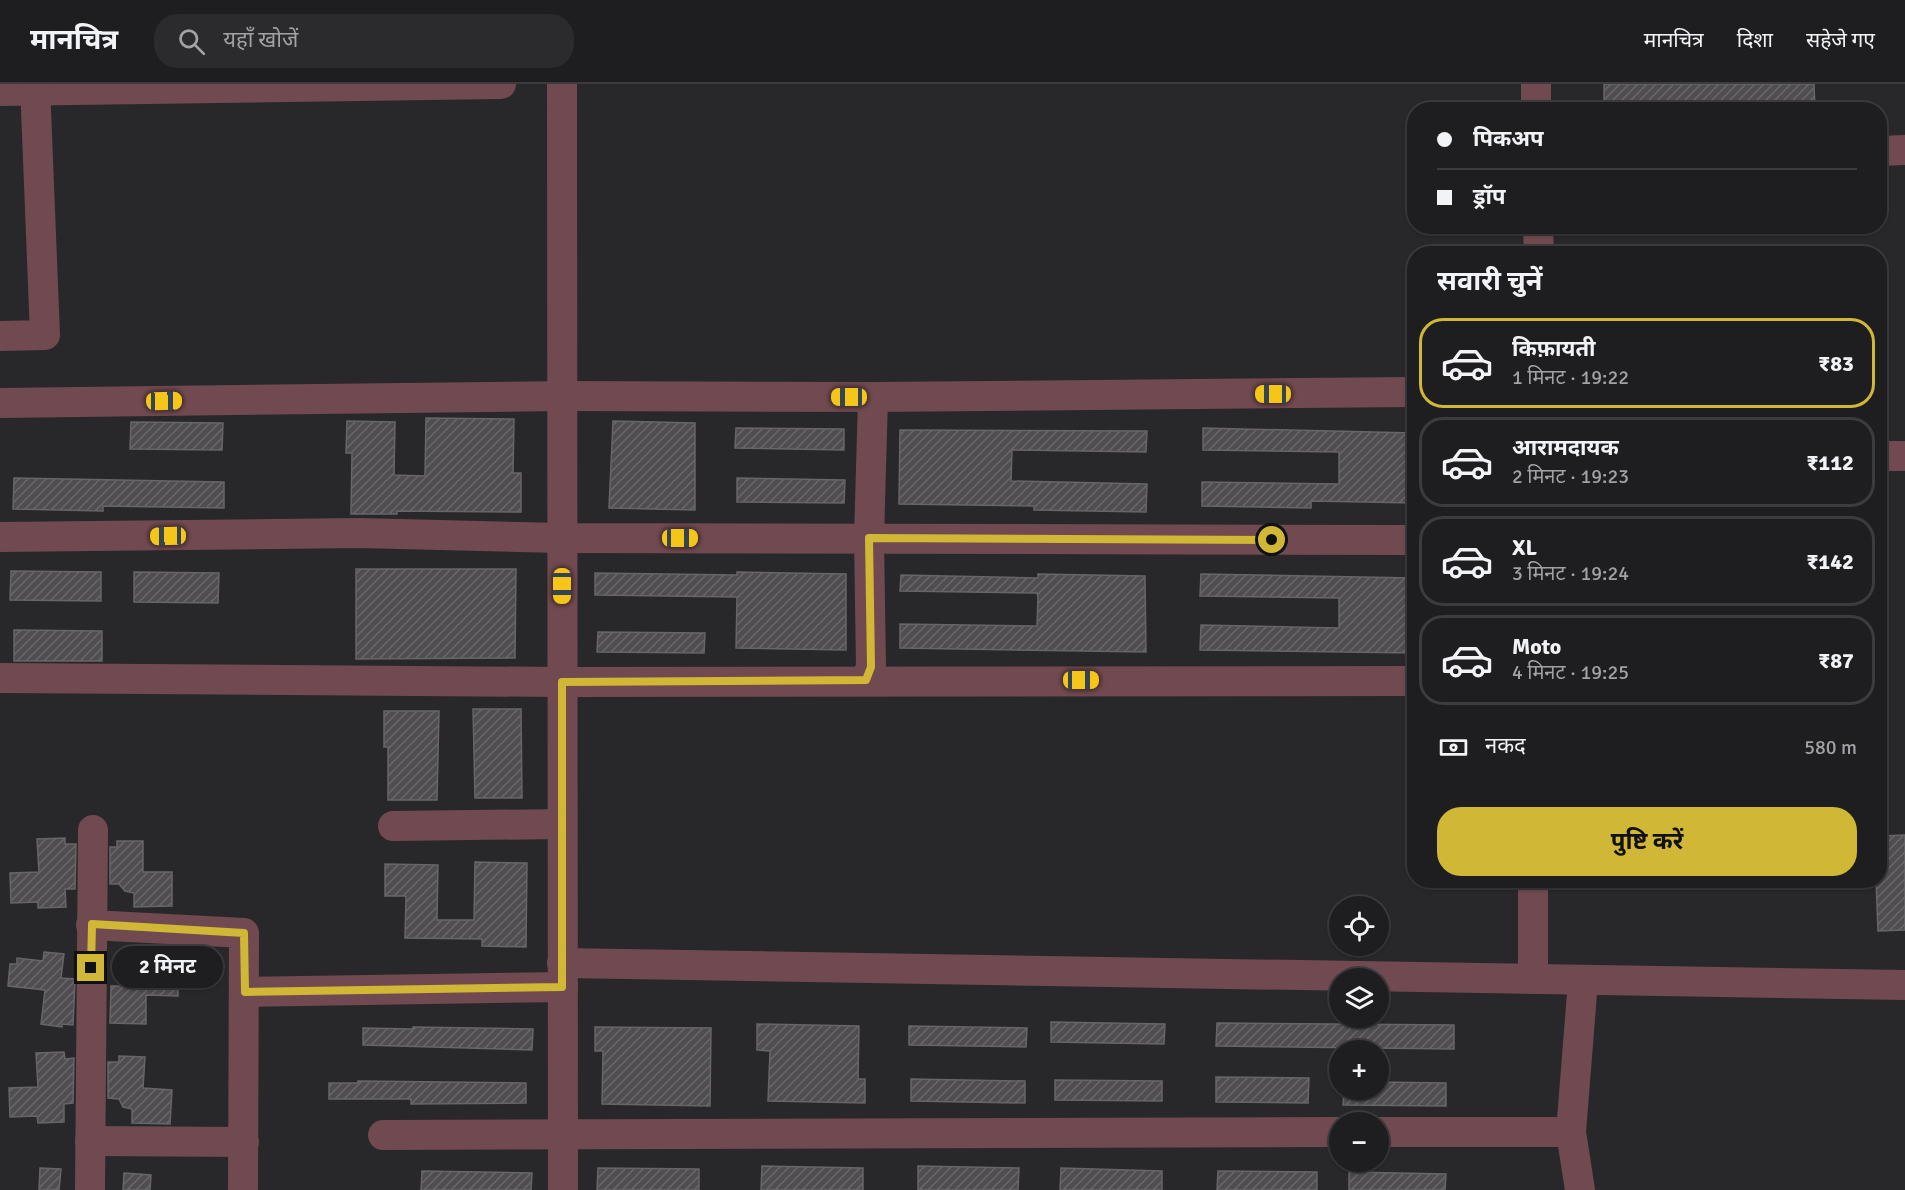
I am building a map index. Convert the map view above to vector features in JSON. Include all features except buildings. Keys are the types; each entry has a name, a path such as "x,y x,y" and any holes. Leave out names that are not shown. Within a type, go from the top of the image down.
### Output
{"street":[{"path":"0,91 35,87 501,84"},
{"path":"562,84 563,1190"},
{"path":"1536,84 1536,102"},
{"path":"0,336 45,335 35,87"},
{"path":"1887,151 1905,150"},
{"path":"0,403 562,396 873,397 1407,393"},
{"path":"866,680 871,667 869,538 873,397"},
{"path":"1887,456 1905,456"},
{"path":"0,537 359,533 562,538 1407,540"},
{"path":"0,678 562,682 1407,681"},
{"path":"393,826 562,824"},
{"path":"90,1190 93,830"},
{"path":"1533,888 1533,979"},
{"path":"92,924 244,933 243,1190"},
{"path":"245,992 562,975 1533,979 1905,985"},
{"path":"1580,1190 1571,1132 1583,981"},
{"path":"383,1135 1329,1132"},
{"path":"1389,1132 1571,1132"},
{"path":"90,1141 244,1142"}],"route":[{"path":"91,968 92,924 244,933 245,992 562,987 562,682 866,680 871,667 869,538 1272,540"}]}
